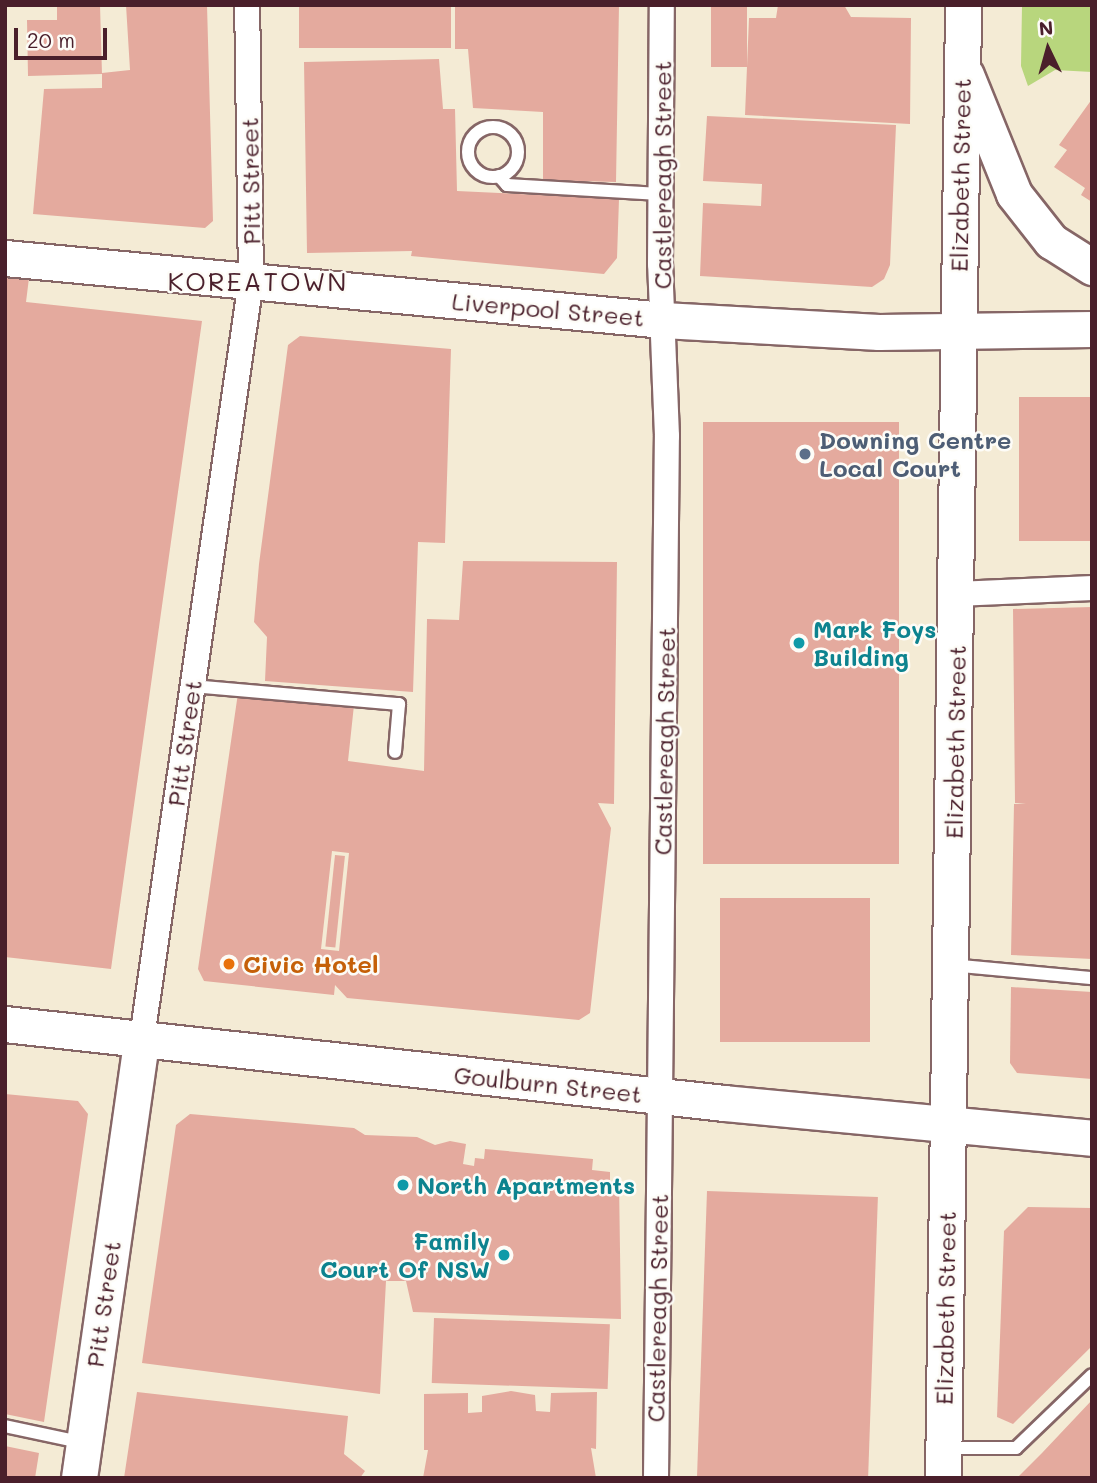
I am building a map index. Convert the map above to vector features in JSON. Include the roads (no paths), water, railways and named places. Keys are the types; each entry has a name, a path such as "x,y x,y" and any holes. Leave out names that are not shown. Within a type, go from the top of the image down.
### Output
{"main road":[{"name":"Elizabeth Street","path":"943,1463 963,5"},
{"path":"961,65 1014,194 1051,241 1092,267"},
{"name":"Liverpool Street","path":"5,258 663,320 880,332 1092,329"},
{"name":"Goulburn Street","path":"5,1024 659,1096 1092,1138"},
{"name":"Pitt Street","path":"79,1478 142,1038"}],"street":[{"name":"Pitt Street","path":"142,1038 251,281 247,5"},
{"name":"Castlereagh Street","path":"656,1478 667,436 660,194 662,5"},
{"path":"957,594 1092,588"}],"lane":[{"path":"499,176 513,167 519,152 508,131 491,126 476,133 468,156 483,175 499,176 507,185 660,194"},
{"path":"192,686 399,704 395,752"},
{"path":"950,965 1092,978"},
{"path":"943,1463 1016,1448 1092,1375"},
{"path":"5,1426 83,1443"}],"place":[{"name":"Downing Centre Local Court","path":"805,454"},
{"name":"Mark Foys Building","path":"799,643"},
{"name":"Civic Hotel","path":"229,964"},
{"name":"North Apartments","path":"403,1185"},
{"name":"Family Court Of NSW","path":"504,1255"}],"district":[{"name":"KOREATOWN","path":"258,282"}]}
